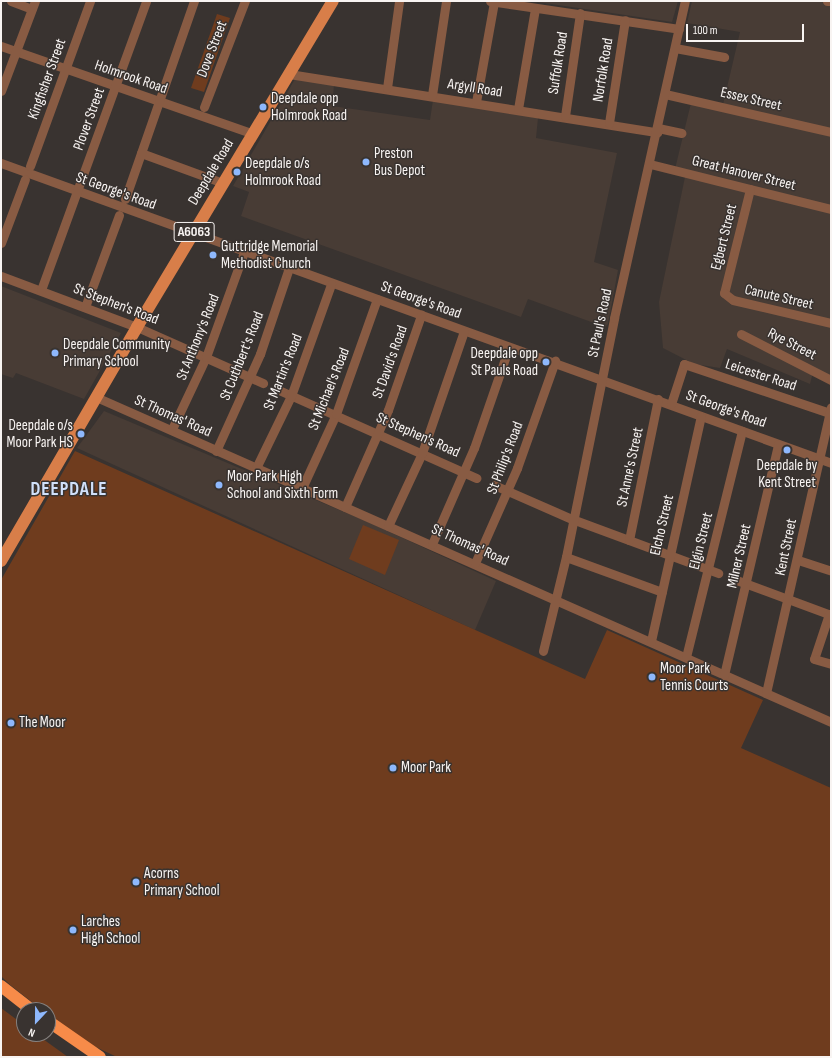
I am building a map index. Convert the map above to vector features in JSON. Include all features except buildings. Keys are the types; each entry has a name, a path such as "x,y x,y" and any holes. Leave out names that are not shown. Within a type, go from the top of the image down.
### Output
{"highway":[{"path":"1,986 22,1002"},
{"path":"56,1027 100,1057"}],"main road":[{"name":"Deepdale Road","path":"1,561 137,327 332,1"}],"street":[{"path":"1,91 34,5 11,1"},
{"name":"Kingfisher Street","path":"30,166 90,1"},
{"name":"Plover Street","path":"40,290 78,191 146,1"},
{"path":"125,199 194,1"},
{"name":"Dove Street","path":"204,107 245,1"},
{"path":"387,88 398,1"},
{"path":"432,95 446,1"},
{"path":"490,1 625,20 680,25"},
{"name":"St Paul's Road","path":"543,652 566,557 572,519 685,1"},
{"path":"476,102 494,2"},
{"path":"518,109 535,8"},
{"name":"Suffolk Road","path":"564,116 580,14"},
{"name":"Norfolk Road","path":"609,123 625,20"},
{"name":"Holmrook Road","path":"1,46 253,134"},
{"path":"675,48 724,58"},
{"name":"Argyll Road","path":"289,74 681,133"},
{"name":"Essex Street","path":"665,94 831,132"},
{"path":"141,153 223,183"},
{"name":"St George's Road","path":"1,163 332,284 509,347 603,378 701,416 831,462"},
{"name":"Great Hanover Street","path":"650,164 831,209"},
{"path":"1,243 25,179"},
{"name":"Egbert Street","path":"724,292 750,189"},
{"path":"85,307 119,215"},
{"name":"St Anthony's Road","path":"172,429 206,357 244,252"},
{"name":"St Cuthbert's Road","path":"216,451 251,377 289,268"},
{"name":"St Stephen's Road","path":"1,276 137,327 263,383"},
{"name":"St Martin's Road","path":"256,468 291,396 332,284"},
{"name":"Canute Street","path":"724,292 733,300 831,323"},
{"name":"St Michael's Road","path":"302,488 336,414 377,299"},
{"name":"St David's Road","path":"345,507 378,432 422,315"},
{"path":"388,526 422,453 464,331"},
{"name":"Rye Street","path":"741,334 831,380"},
{"path":"432,544 474,448 509,347"},
{"name":"St Philip's Road","path":"475,563 508,491 555,361"},
{"name":"Leicester Road","path":"671,404 684,364 830,410"},
{"name":"St Stephen's Road","path":"281,391 378,432 476,478"},
{"name":"St Thomas' Road","path":"96,397 172,429 216,451 556,598 831,722"},
{"name":"St Anne's Street","path":"629,540 658,399"},
{"name":"Kent Street","path":"766,693 798,560 830,410"},
{"name":"Elcho Street","path":"651,641 701,416"},
{"name":"Elgin Street","path":"686,657 713,571 742,431"},
{"name":"Milner Street","path":"724,675 747,583 778,444"},
{"path":"494,485 572,519 713,571"},
{"path":"566,557 662,592"},
{"path":"798,560 831,571"},
{"path":"731,578 830,614 814,658 831,664"}],"shaded area":[{"path":"531,1 678,1 672,22"},
{"path":"692,1 831,1 831,378 814,368 810,384 727,349 720,368 694,364 663,348 659,302 685,177 675,169 691,103 722,109 740,32 687,23"},
{"path":"217,14 230,18 204,92 191,88"},
{"path":"295,79 334,85 332,106 430,120 433,100 538,118 536,138 617,153 594,262 618,270 608,324 605,327 528,299 521,317 241,216 249,192 233,186"},
{"name":"Deepdale Community Primary School","path":"1,286 121,333 84,399 16,373 13,378 1,374"},
{"name":"Moor Park High School and Sixth Form","path":"104,411 368,522 496,581 475,630 77,448"},
{"name":"Moor Park","path":"75,451 585,679 607,630 763,700 741,748 831,788 831,1057 117,1057 85,1042 56,1021 56,1002 32,1002 1,976 1,580"},
{"path":"363,525 399,540 385,575 349,559"},
{"path":"1,1008 16,1019 16,1042 47,1042 68,1057 1,1057"}],"place":[{"name":"Deepdale opp Holmrook Road","path":"263,107"},
{"name":"Preston Bus Depot","path":"366,162"},
{"name":"Deepdale o/s Holmrook Road","path":"237,172"},
{"name":"Guttridge Memorial Methodist Church","path":"213,255"},
{"name":"Deepdale Community Primary School","path":"55,353"},
{"name":"Deepdale opp St Pauls Road","path":"546,362"},
{"name":"Deepdale o/s Moor Park HS","path":"81,434"},
{"name":"Deepdale by Kent Street","path":"787,450"},
{"name":"Moor Park High School and Sixth Form","path":"219,485"},
{"name":"Moor Park Tennis Courts","path":"652,677"},
{"name":"The Moor","path":"11,723"},
{"name":"Moor Park","path":"393,768"},
{"name":"Acorns Primary School","path":"136,882"},
{"name":"Larches High School","path":"73,930"}],"district":[{"name":"DEEPDALE","path":"69,490"}]}
